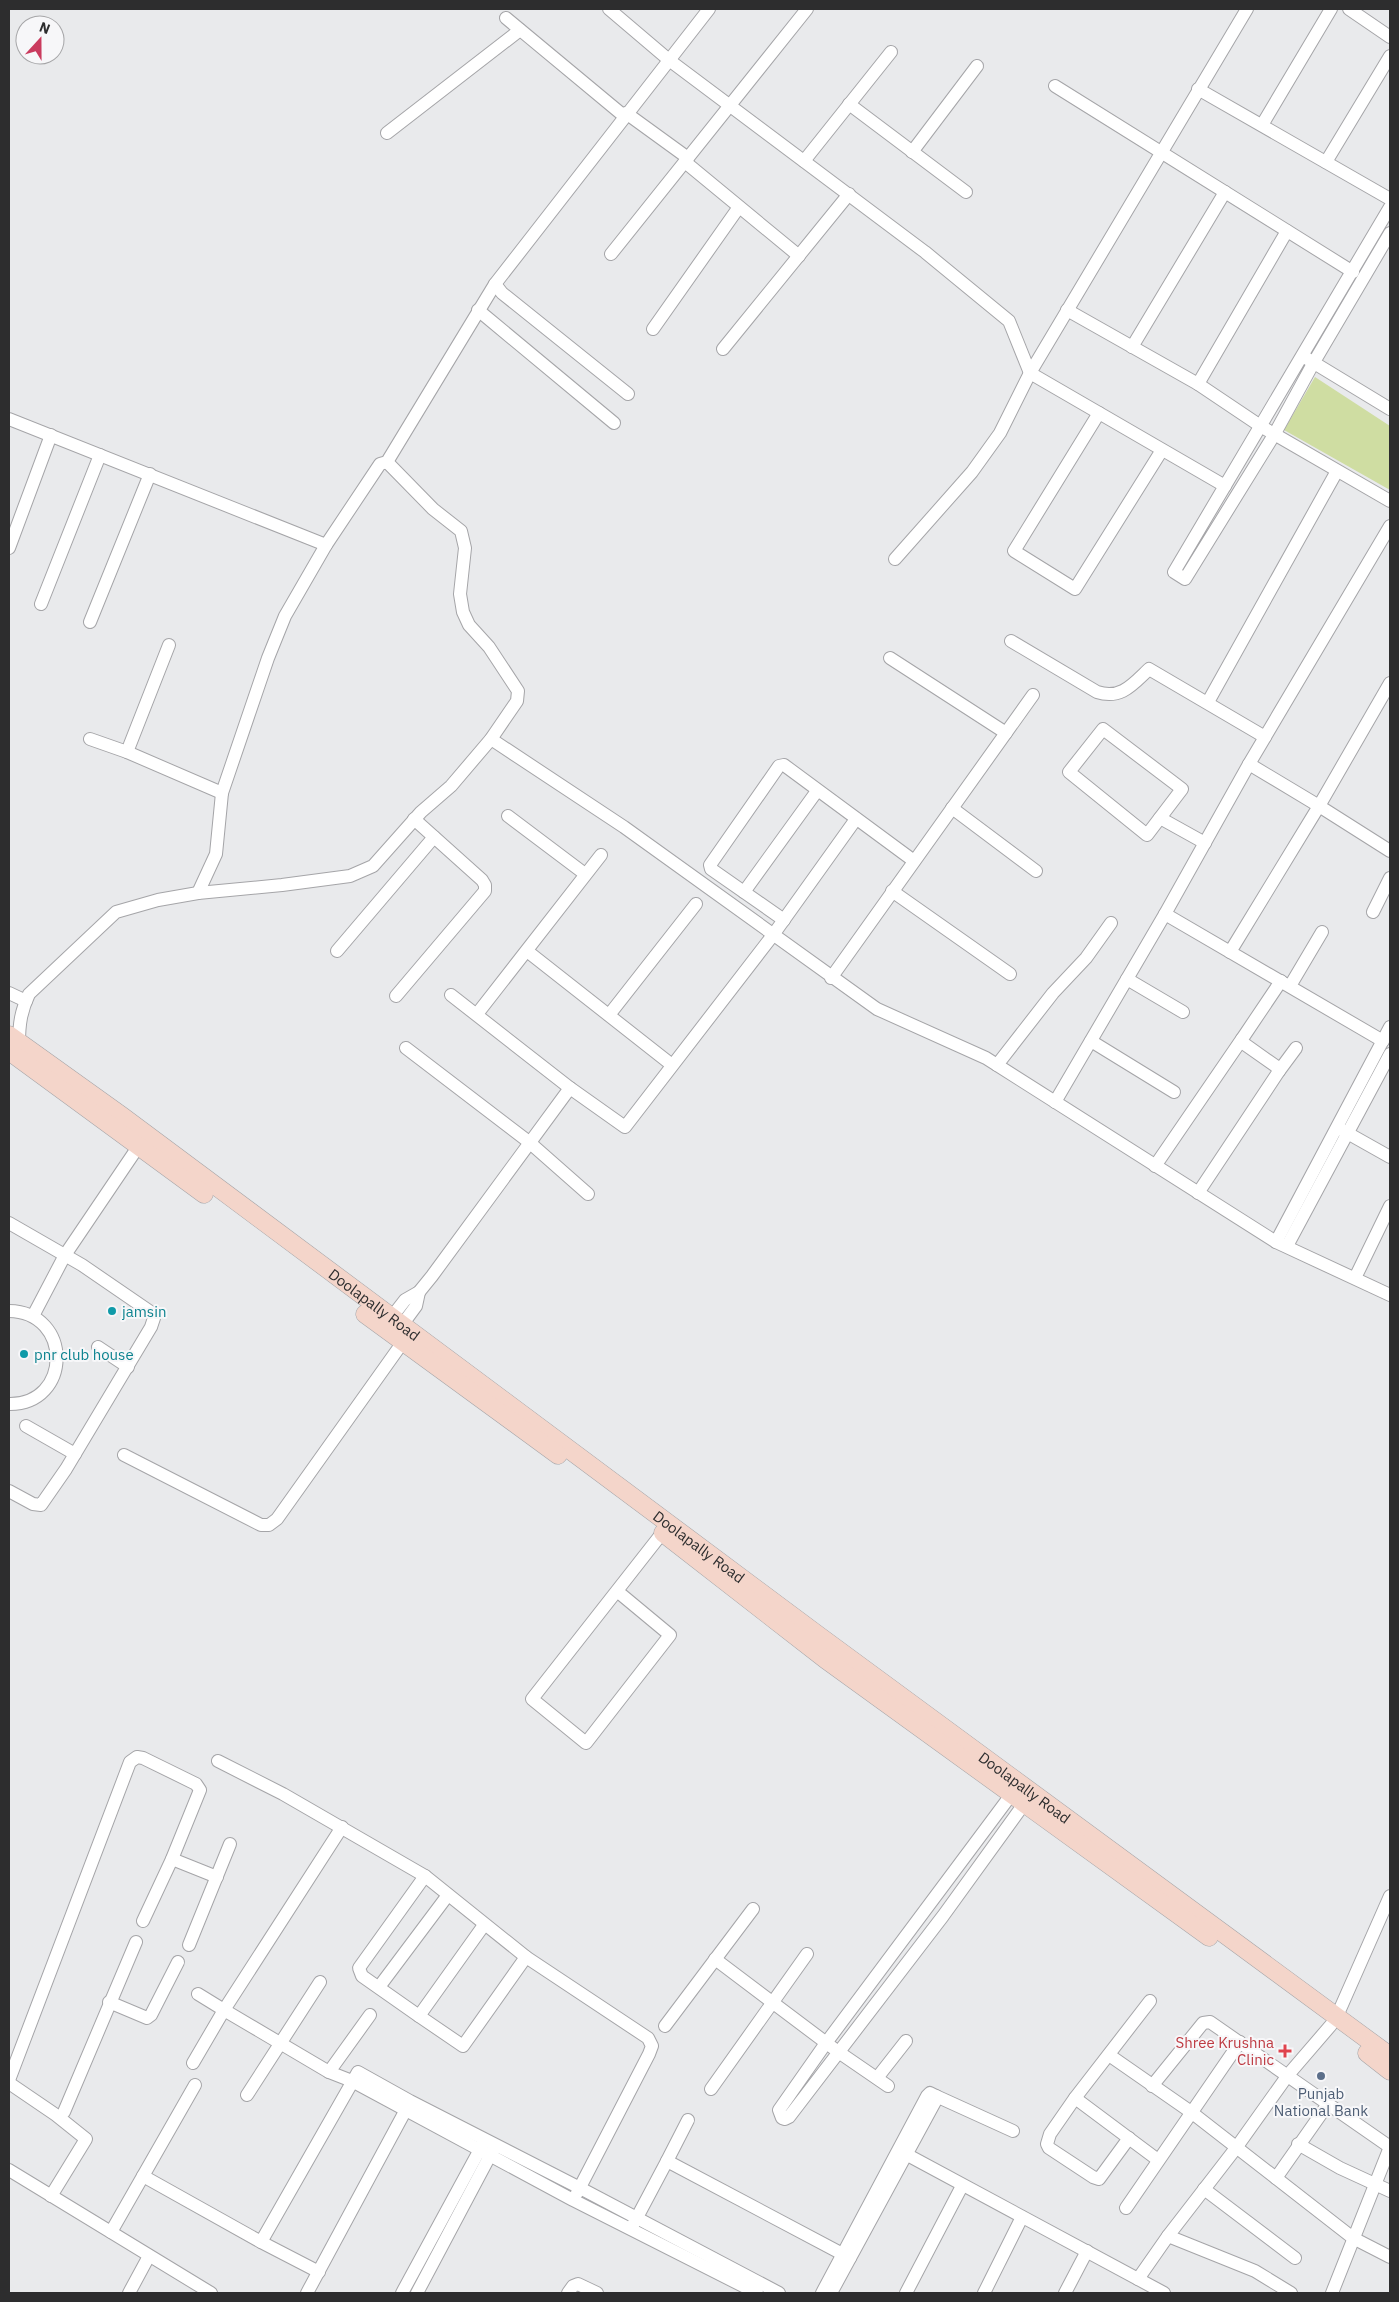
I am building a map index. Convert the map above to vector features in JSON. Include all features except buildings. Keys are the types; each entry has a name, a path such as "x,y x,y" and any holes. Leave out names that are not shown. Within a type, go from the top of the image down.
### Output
{"main road":[{"path":"12,1043 138,1147 169,1161 398,1328"},
{"name":"Doolapally Road","path":"12,1043 122,1116 169,1161 398,1328 932,1727 1279,1975 1334,2020 1390,2071"},
{"name":"Doolapally Road","path":"398,1328 826,1659 932,1727 1018,1800 1334,2020 1390,2056"}],"street":[{"path":"609,9 669,60 925,252 1009,321 1030,373 1225,486"},
{"path":"198,894 216,854 222,792 268,658 282,624 326,545 380,464 387,462 495,284 709,9"},
{"path":"611,254 807,9"},
{"path":"895,559 978,464 1000,433 1030,373 1160,152 1247,9"},
{"path":"1262,125 1331,9"},
{"path":"1349,9 1390,37"},
{"path":"506,18 625,115 687,160 739,207 799,256"},
{"path":"387,133 520,30"},
{"path":"804,161 891,52"},
{"path":"1326,162 1390,56"},
{"path":"912,152 977,66"},
{"path":"1055,86 1353,272"},
{"path":"1198,89 1390,199"},
{"path":"849,104 966,192"},
{"path":"1132,347 1225,192"},
{"path":"724,349 849,194"},
{"path":"653,329 739,207"},
{"path":"1390,207 1262,427 1174,572 1185,579 1274,434 1390,233"},
{"path":"1198,384 1287,231"},
{"path":"495,284 502,293 628,394"},
{"path":"478,310 614,423"},
{"path":"1067,310 1198,384 1262,427 1390,501"},
{"path":"1302,356 1390,408"},
{"path":"1099,413 1014,551 1076,589 1162,450"},
{"path":"9,419 326,545"},
{"path":"9,548 51,435"},
{"path":"41,604 100,455"},
{"path":"12,1043 22,1007 30,994 116,912 158,900 350,876 373,866 414,819 451,786 491,739 517,701 518,691 489,647 469,625 463,612 460,594 465,548 461,531 433,510 387,462"},
{"path":"1208,702 1337,471"},
{"path":"90,622 150,474"},
{"path":"1054,1102 1165,914 1249,764 1390,526"},
{"path":"1011,640 1097,692 1105,694 1120,694 1149,669 1265,737"},
{"path":"127,752 169,645"},
{"path":"890,658 1006,733"},
{"path":"1230,952 1319,806 1390,683"},
{"path":"831,978 1033,695"},
{"path":"1103,729 1182,790 1160,818 1147,835 1069,772 1103,729"},
{"path":"90,739 127,752 222,792"},
{"path":"491,739 624,828 831,978 878,1009 997,1065 1282,1244 1390,1295"},
{"path":"1249,764 1390,849"},
{"path":"784,920 711,869 710,865 779,766 784,765 914,861"},
{"path":"744,892 818,791"},
{"path":"952,808 1036,871"},
{"path":"508,816 585,874"},
{"path":"1160,818 1205,843"},
{"path":"396,996 485,891 482,880 414,819"},
{"path":"451,995 570,1088 625,1127 773,935 856,819"},
{"path":"337,951 434,837"},
{"path":"477,1014 601,855"},
{"path":"1373,912 1390,878"},
{"path":"892,891 1010,974"},
{"path":"609,1015 696,904"},
{"path":"1165,914 1383,1041"},
{"path":"997,1065 1053,993 1086,958 1111,923"},
{"path":"1155,1166 1242,1038 1285,984 1322,932"},
{"path":"527,951 672,1065"},
{"path":"1127,979 1182,1012"},
{"path":"9,993 26,1001"},
{"path":"1282,1244 1343,1130 1390,1027"},
{"path":"1242,1038 1243,1044 1278,1067 1279,1071"},
{"path":"1091,1041 1174,1092"},
{"path":"406,1048 529,1142 588,1194"},
{"path":"1198,1193 1296,1048"},
{"path":"1343,1130 1387,1069 1390,1054"},
{"path":"124,1455 261,1525 269,1525 277,1519 398,1328 405,1300 419,1292 570,1088"},
{"path":"1343,1130 1390,1157"},
{"path":"33,1316 65,1255 138,1147"},
{"path":"1355,1278 1390,1206"},
{"path":"9,1223 65,1255 152,1313 154,1318 151,1327 128,1367 51,1492 41,1504 33,1504 9,1491"},
{"path":"9,1311 18,1311 33,1316 45,1326 54,1339 57,1354 56,1369 50,1383 40,1395 26,1402 9,1404"},
{"path":"98,1347 128,1367"},
{"path":"26,1426 75,1454"},
{"path":"617,1591 670,1635 586,1743 532,1699 663,1532"},
{"path":"51,2196 85,2142 84,2136 61,2116 9,2081 130,1762 137,1757 143,1758 196,1784 200,1790 144,1921"},
{"path":"218,1761 284,1794 425,1876 526,1956 648,2038 652,2043 650,2054 573,2200"},
{"path":"1018,1800 962,1890 837,2051 789,2117 782,2118 779,2110 826,2043 948,1881 1018,1800"},
{"path":"194,2063 224,2010 342,1827"},
{"path":"189,1946 230,1844"},
{"path":"172,1858 216,1877"},
{"path":"425,1876 361,1963 359,1968 362,1976 463,2046 526,1956"},
{"path":"948,1881 962,1890"},
{"path":"379,1987 448,1895"},
{"path":"1138,2279 1288,2075 1334,2020 1390,1896"},
{"path":"665,2026 753,1909"},
{"path":"419,2016 484,1924"},
{"path":"61,2116 136,1942"},
{"path":"711,2089 807,1954"},
{"path":"715,1959 826,2043 888,2086"},
{"path":"109,2002 147,2018 151,2015 178,1962"},
{"path":"247,2095 320,1982"},
{"path":"872,1982 884,1992"},
{"path":"198,1994 329,2072 355,2077 487,2148 573,2200 633,2223"},
{"path":"1129,2138 1099,2179 1049,2148 1047,2144 1050,2134 1075,2098 1150,2001"},
{"path":"329,2072 370,2015"},
{"path":"1152,2086 1204,2022 1210,2022 1390,2147 1332,2293"},
{"path":"877,2078 906,2041"},
{"path":"1126,2208 1240,2042"},
{"path":"1109,2055 1191,2112 1353,2238 1390,2257"},
{"path":"261,2242 355,2077"},
{"path":"111,2232 195,2085"},
{"path":"822,2293 846,2256 903,2153 927,2096 930,2093 1013,2131"},
{"path":"1075,2098 1158,2160"},
{"path":"1276,2178 1298,2144 1328,2104"},
{"path":"308,2293 407,2106"},
{"path":"633,2223 688,2120"},
{"path":"1298,2144 1340,2168 1390,2192"},
{"path":"487,2148 580,2188 633,2223 758,2293"},
{"path":"416,2293 446,2226 487,2148"},
{"path":"903,2153 1164,2293"},
{"path":"667,2161 846,2256"},
{"path":"9,2170 211,2293"},
{"path":"143,2176 319,2272"},
{"path":"906,2293 962,2186"},
{"path":"1204,2189 1295,2258"},
{"path":"984,2293 1022,2217"},
{"path":"402,2293 446,2226"},
{"path":"1168,2236 1255,2271 1291,2293"},
{"path":"1065,2293 1087,2251"},
{"path":"130,2293 149,2256"},
{"path":"831,2293 846,2256"},
{"path":"568,2293 571,2288 578,2284 597,2293"},
{"path":"743,2286 779,2293"}],"green space":[{"path":"1315,377 1390,426 1390,490 1284,430"}],"place":[{"name":"jamsin","path":"112,1311"},
{"name":"pnr club house","path":"24,1354"},
{"name":"Shree Krushna Clinic","path":"1285,2051"},
{"name":"Punjab National Bank","path":"1321,2076"}]}
